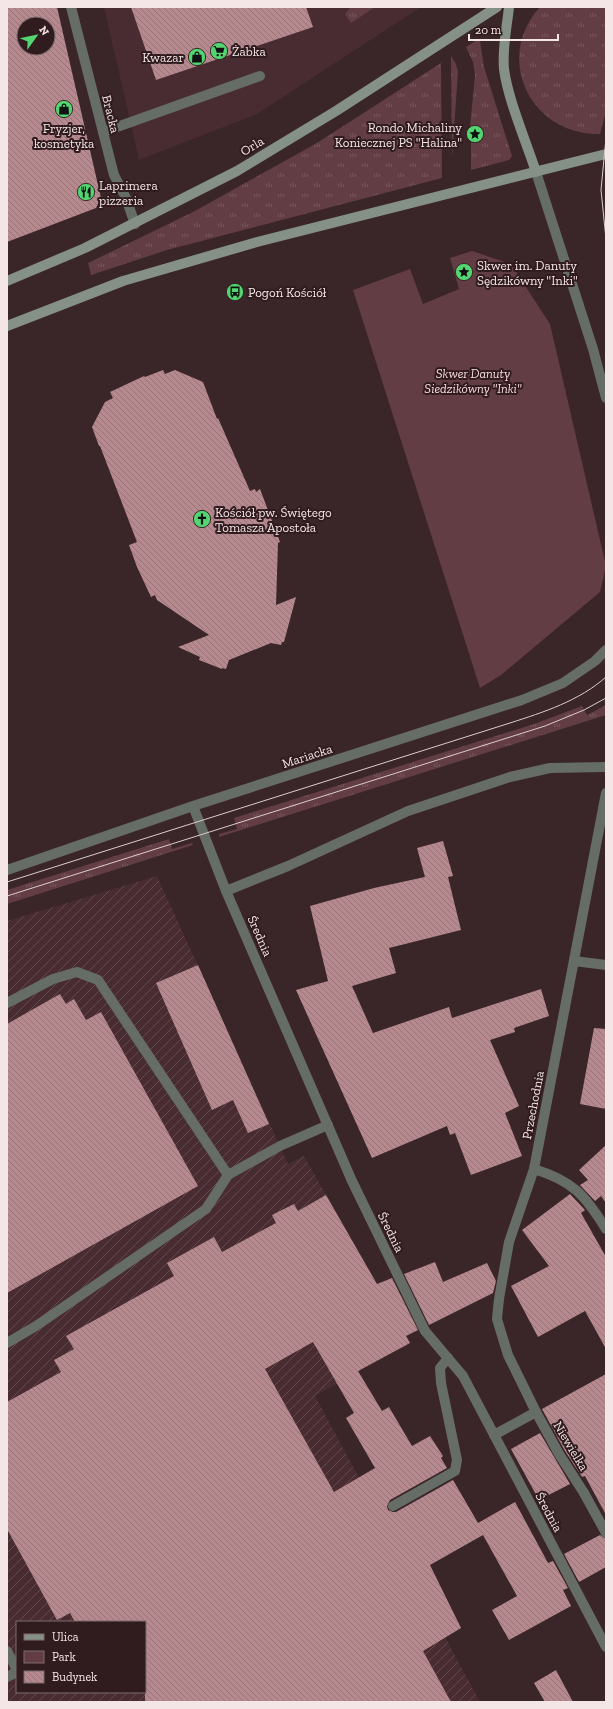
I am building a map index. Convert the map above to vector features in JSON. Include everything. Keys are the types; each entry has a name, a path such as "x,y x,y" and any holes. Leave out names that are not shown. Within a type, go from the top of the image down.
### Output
{"street":[{"name":"Bracka","path":"71,7 114,175 126,198 135,224"},
{"name":"Orla","path":"7,281 85,248 237,171 336,111 497,7"},
{"path":"509,7 504,47 504,68 508,88 593,349 606,398"},
{"path":"103,132 260,76"},
{"path":"7,326 123,281 250,244 606,154"},
{"name":"Mariacka","path":"7,870 194,806 522,700 562,683 595,661 606,650"},
{"path":"226,891 288,866 408,812 510,778 550,768 606,767"},
{"name":"Przechodnia","path":"536,1412 508,1355 497,1319 499,1299 509,1242 534,1169 606,793"},
{"name":"Średnia","path":"194,806 226,891 352,1181 425,1332 463,1376 606,1648"},
{"path":"574,961 606,965"},
{"path":"7,1003 53,978 77,972 98,980 228,1175"},
{"path":"7,1343 36,1326 206,1209 228,1175 280,1146 328,1125"},
{"path":"534,1169 554,1176 576,1188 593,1208 606,1229"},
{"path":"393,1506 455,1470 457,1460 441,1383 440,1368 448,1358"},
{"path":"494,1435 536,1412"},
{"name":"Niewielka","path":"536,1412 606,1533"},
{"path":"7,1651 16,1669"},
{"path":"7,1677 16,1672"}],"shaded area":[{"path":"104,7 421,7 257,114 139,160"},
{"path":"157,876 288,1164 304,1156 410,1343 315,1396 480,1702 7,1702 7,921"}],"green space":[{"path":"351,7 375,7 351,23 345,14"},
{"path":"540,7 606,7 606,111 600,134 576,131 555,122 538,108 526,90 520,70 520,49 526,27"},
{"path":"477,40 480,41 484,67 512,156 509,160 471,170 471,141 480,140 480,128 470,127 475,75 473,62 466,47"},
{"path":"451,56 456,64 458,72 452,158"},
{"path":"441,63 442,178 167,250 91,275 88,263 193,212 317,143"},
{"name":"Skwer Danuty Siedzikówny \"Inki\"","path":"472,251 511,264 550,324 606,566 600,592 501,675 480,688 353,290 410,269 423,304 459,289 450,258"},
{"path":"606,705 606,715 219,837 219,834 237,829 234,818 534,724 582,706 587,715"},
{"path":"169,839 172,849 192,843 193,845 7,904 7,890"}],"building":[{"path":"7,7 57,7 101,198 96,208 7,242"},
{"path":"131,7 306,7 313,27 156,80"},
{"name":"Kościół pw. Świętego Tomasza Apostoła","path":"163,370 165,374 175,370 203,382 217,419 218,418 250,491 255,489 256,492 260,489 280,542 278,543 276,605 296,597 284,642 282,642 281,645 271,643 229,660 226,669 222,669 199,660 200,657 178,647 209,635 157,600 155,595 151,597 137,567 129,545 137,542 92,427 105,402 113,398 110,392 144,376 145,377"},
{"path":"443,841 453,876 448,877 461,930 389,948 396,973 352,986 373,1033 449,1007 452,1018 541,989 549,1016 514,1028 515,1032 490,1040 519,1106 505,1113 522,1156 471,1175 455,1133 450,1135 447,1126 372,1158 296,990 328,981 310,906 374,888 425,877 417,848"},
{"path":"198,965 269,1124 248,1133 233,1100 212,1110 156,983"},
{"path":"60,994 66,1004 74,999 86,1020 101,1012 198,1186 7,1293 7,1024"},
{"path":"594,1028 606,1029 606,1109 580,1104"},
{"path":"606,1145 606,1203 601,1196 595,1201 580,1185 588,1180 579,1170"},
{"path":"570,1194 585,1210 581,1213 606,1257 606,1349 585,1311 538,1337 511,1286 549,1266 522,1230"},
{"path":"326,1195 377,1284 392,1278 418,1330 406,1336 410,1343 358,1371 382,1411 389,1407 412,1446 430,1436 443,1456 441,1458 447,1468 390,1500 387,1506 388,1510 396,1512 453,1480 478,1523 515,1502 548,1563 553,1561 568,1588 563,1590 571,1606 509,1640 492,1610 517,1596 483,1535 430,1565 461,1628 423,1651 451,1702 145,1702 146,1621 74,1621 70,1613 57,1620 7,1529 7,1402 61,1372 54,1360 74,1349 66,1336 174,1276 167,1263 214,1237 222,1252 276,1223 272,1215 294,1204 298,1211","holes":["313,1342 354,1413 346,1418 375,1468 334,1492 265,1369"]},
{"path":"435,1262 443,1282 487,1263 496,1281 493,1293 429,1325 404,1274"},
{"path":"606,1374 606,1515 585,1476 582,1477 565,1451 542,1409"},
{"path":"540,1433 570,1484 539,1500 511,1449"},
{"path":"600,1535 606,1539 606,1567 579,1582 564,1554"},
{"path":"556,1670 573,1702 545,1702 534,1683"}],"tram line":[{"path":"606,138 601,190 606,239"},
{"path":"7,882 536,715 573,699 606,677"},
{"path":"7,896 545,726 584,710 606,698"}],"place":[{"name":"Żabka","path":"219,51"},
{"name":"Kwazar","path":"197,57"},
{"name":"Fryzjer, kosmetyka","path":"64,109"},
{"name":"Rondo Michaliny Koniecznej PS \"Halina\"","path":"475,134"},
{"name":"Laprimera pizzeria","path":"86,192"},
{"name":"Skwer im. Danuty Sędzikówny \"Inki\"","path":"464,272"},
{"name":"Pogoń Kościół","path":"235,292"},
{"name":"Kościół pw. Świętego Tomasza Apostoła","path":"202,519"}]}
